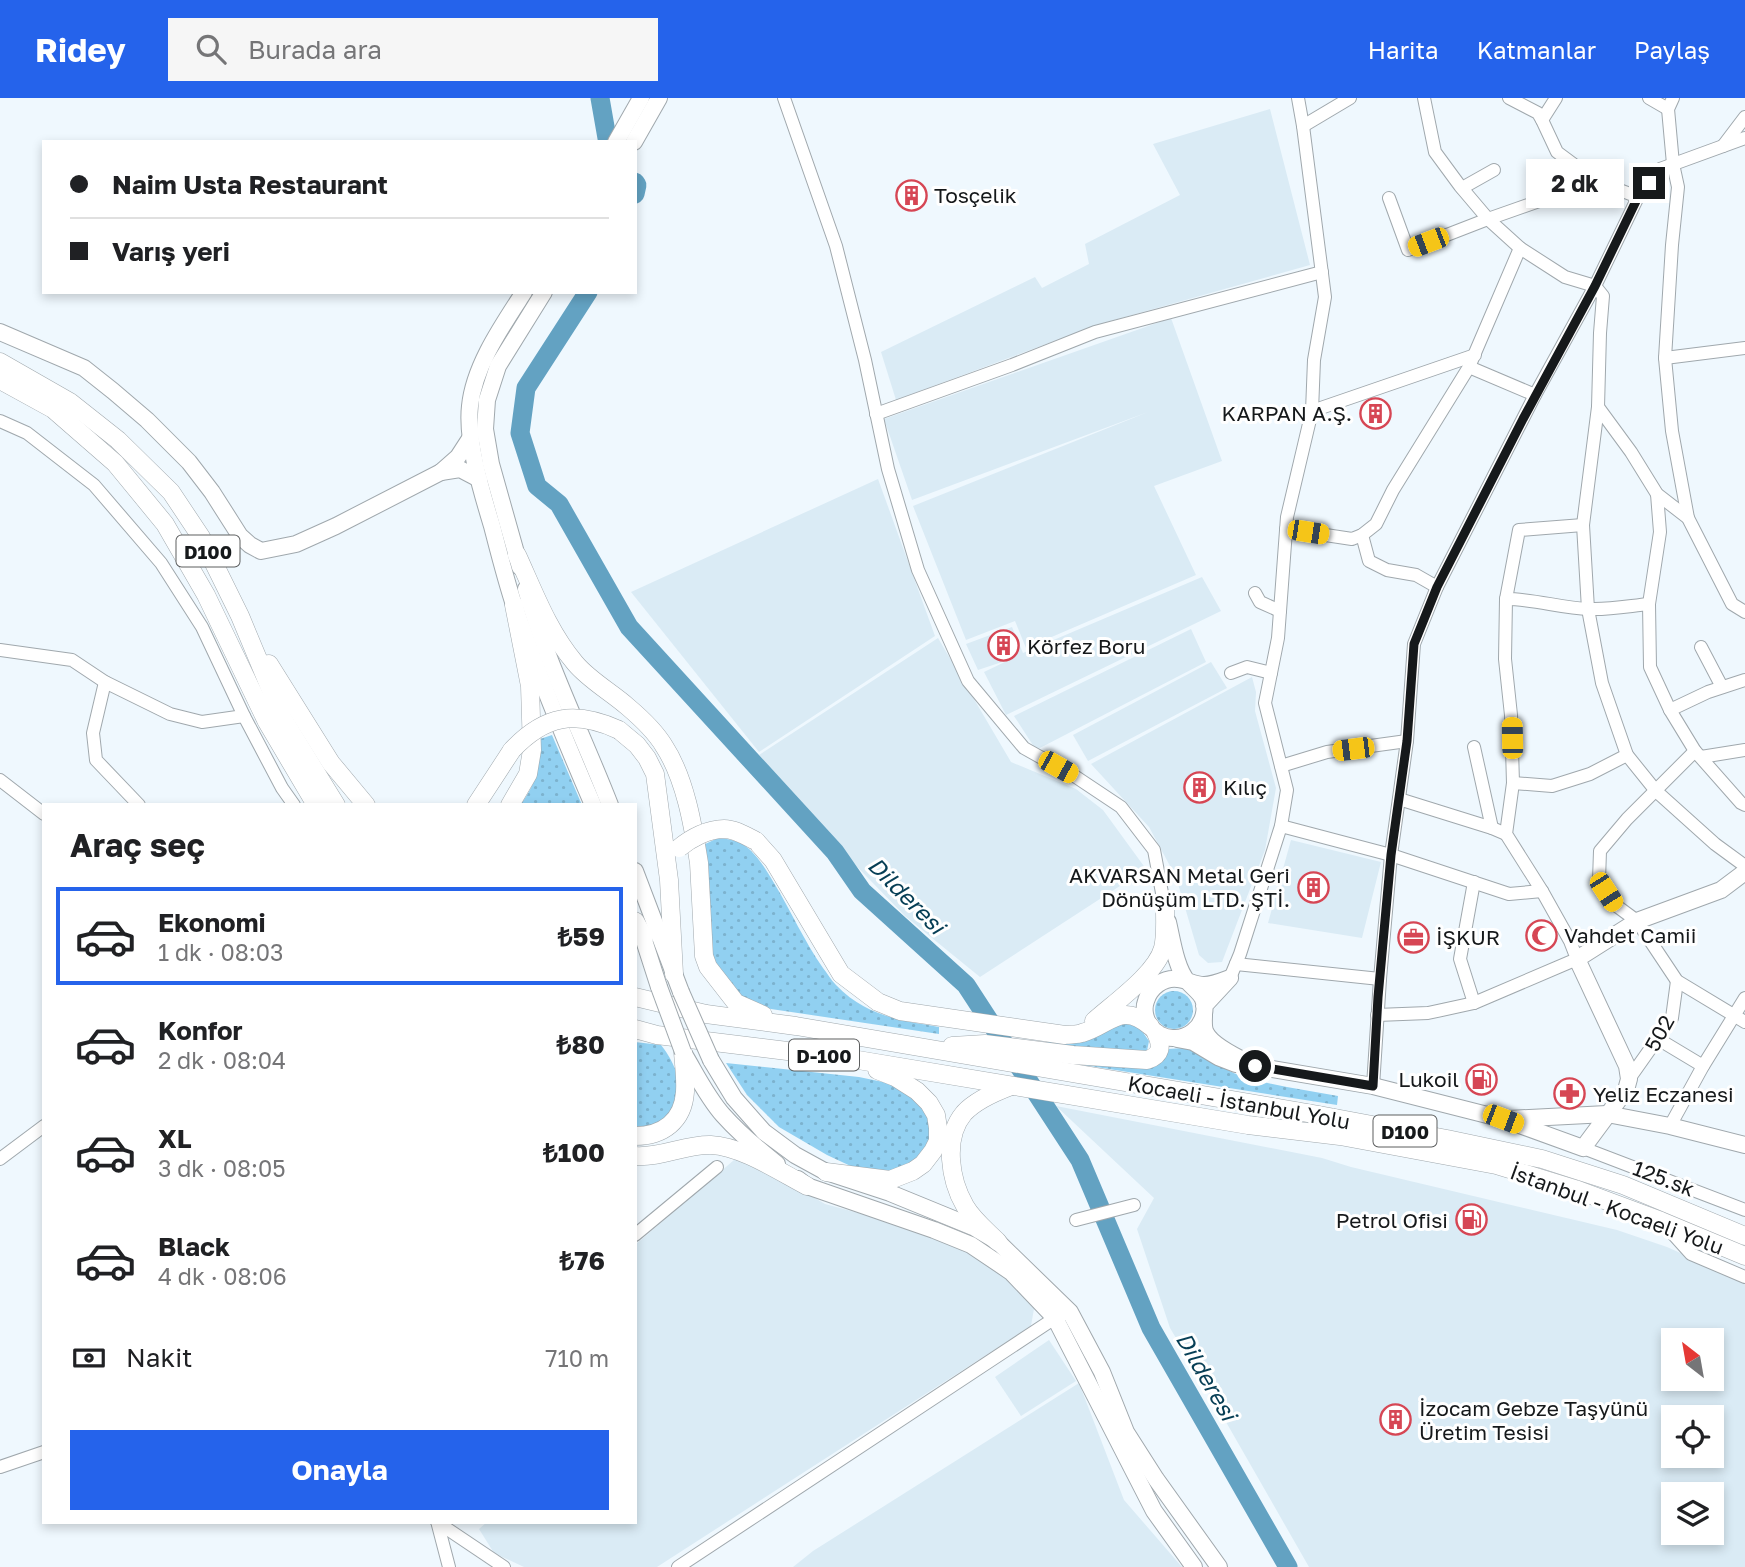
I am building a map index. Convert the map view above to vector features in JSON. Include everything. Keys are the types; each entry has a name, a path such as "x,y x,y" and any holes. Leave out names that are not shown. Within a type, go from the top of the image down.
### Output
{"highway":[{"path":"1,369 53,409 115,463 165,524 206,595 267,722 315,803"},
{"name":"D100","path":"1,369 70,402 118,440 171,492 201,537 240,616 283,719 335,803"},
{"path":"517,555 548,624 561,646 577,666 652,730 673,760 699,863 704,956 708,967 736,1003 796,1026"},
{"path":"511,803 528,774 532,750 530,686 514,605"},
{"path":"240,616 331,763 364,803"},
{"path":"478,803 512,750 523,738 548,723 564,718 600,721 619,730 638,745 654,774 669,880 674,974"},
{"path":"343,778 374,803"},
{"path":"669,880 671,864 679,848 689,839 726,829 756,841 773,860 841,974 878,1002 900,1011 1065,1035 1081,1034 1112,1018 1138,1016 1153,1029 1160,1041 1155,1057 1147,1060 1048,1052 981,1051"},
{"path":"1036,1030 1078,1028 1092,1023 1134,987 1156,964 1163,951 1165,909"},
{"path":"637,925 644,938"},
{"name":"D100","path":"637,997 706,1014 927,1048 981,1051"},
{"name":"D-100","path":"637,1031 852,1059 1011,1086"},
{"name":"Kocaeli - İstanbul Yolu","path":"981,1051 1053,1071 1332,1117 1542,1159 1623,1185 1745,1236"},
{"path":"637,1136 657,1133 670,1126 683,1105 683,1052"},
{"path":"826,1172 890,1180 923,1164 938,1141 936,1115 917,1091 895,1077 852,1059"},
{"path":"998,1242 966,1207 954,1182 950,1162 956,1126 965,1112 994,1093 1011,1086"},
{"name":"İstanbul - Kocaeli Yolu","path":"1011,1086 1248,1125 1340,1136 1496,1165 1575,1189 1745,1256"},
{"path":"637,1156 711,1145 737,1150 807,1186"}],"main road":[{"path":"617,140 641,98"},
{"path":"635,140 659,98"},
{"path":"523,294 491,345 478,375 470,406 471,437 479,480 514,605 592,803"},
{"path":"543,294 498,366 487,400 485,429 491,464 536,623 609,803"},
{"path":"1,369 6,334 84,368 147,421 189,462 240,536 261,551 296,544 441,472 458,457 471,437"},
{"path":"441,472 460,469 479,480"},
{"path":"1233,971 1203,986 1178,979 1159,983 1152,989 1144,1007 1153,1029 1165,1037 1193,1042 1236,1064 1373,1086 1503,1119 1583,1148 1626,1090 1629,1079 1627,1066 1577,959 1637,921 1721,890 1745,872"},
{"path":"637,876 681,992 711,1060 734,1098 764,1132 795,1155 826,1172 953,1218 998,1242 1063,1315 1102,1372 1126,1432 1219,1567"},
{"path":"1165,909 1181,970 1202,996 1205,1032 1221,1047 1255,1066"},
{"path":"637,920 683,1052 722,1114 763,1153 807,1186 971,1245 1011,1272 1063,1315 1086,1375 1154,1511 1194,1567"},
{"path":"1175,1039 1193,1032 1200,1025 1204,1011 1233,971"},
{"path":"1503,1119 1607,1114 1745,1145"}],"street":[{"path":"784,98 836,246 865,360 888,469 918,570 968,681 1024,748 1076,777 1121,807 1154,850 1165,909"},
{"path":"1298,98 1325,297 1314,360 1311,411 1287,517 1279,638 1265,704 1287,790 1281,825 1233,971 1380,979"},
{"path":"1303,126 1350,98"},
{"path":"1424,98 1436,152 1488,219 1520,248 1565,277 1595,286 1603,296 1598,407 1583,525 1588,609 1602,683 1627,755 1656,791 1745,866"},
{"path":"1509,98 1538,113 1557,152 1596,181 1638,197"},
{"path":"1542,120 1556,98"},
{"path":"1649,98 1670,103 1673,164 1678,187 1665,358 1672,431 1688,519 1732,604 1745,612"},
{"path":"1723,146 1745,117"},
{"path":"1373,1086 1391,855 1407,741 1414,644 1437,587 1535,395 1595,286 1638,197 1660,169 1745,138"},
{"path":"1462,188 1494,170"},
{"path":"1389,198 1408,250 1596,181"},
{"path":"1286,529 1352,539 1376,524 1393,490 1472,361 1520,248"},
{"path":"876,414 1095,332 1322,272"},
{"path":"1665,358 1745,348"},
{"path":"1311,411 1472,361 1535,395"},
{"path":"1598,407 1657,494 1688,519"},
{"path":"0,421 27,433 94,485 161,563 202,627 244,716 293,803"},
{"path":"1657,494 1660,532 1650,604 1650,667 1670,710 1698,754 1745,805"},
{"path":"1506,834 1513,783 1511,715 1505,659 1506,599 1518,530 1583,525"},
{"path":"1362,535 1369,561 1387,570 1416,575 1437,587"},
{"path":"1255,593 1260,602 1280,611"},
{"path":"1506,599 1524,599 1588,609 1650,604"},
{"path":"1701,647 1722,687"},
{"path":"0,650 72,660 105,682 170,714 202,722 244,716"},
{"path":"1231,673 1247,667 1271,673"},
{"path":"1670,710 1708,692 1745,680"},
{"path":"105,682 93,733 96,760 137,803"},
{"path":"1281,766 1326,752 1407,741"},
{"path":"1474,747 1492,828"},
{"path":"1740,1020 1677,981 1637,921 1614,904 1599,880 1600,851 1656,791 1698,754 1745,750"},
{"path":"1513,783 1552,786 1590,774 1627,755"},
{"path":"0,780 42,812"},
{"path":"1377,1015 1428,1013 1474,1003 1577,959 1542,891 1506,834 1399,799"},
{"path":"1281,825 1391,855 1509,894 1542,891"},
{"path":"1474,882 1460,959 1474,1003"},
{"name":"502","path":"1629,1079 1672,1018 1677,981"},
{"path":"1670,1126 1703,1066 1740,1020 1745,998"},
{"path":"1658,1039 1703,1066"},
{"path":"0,1159 42,1128"},
{"name":"125.sk","path":"1583,1148 1744,1208"},
{"path":"637,1233 717,1167"},
{"path":"1076,1220 1134,1205"},
{"path":"1661,1221 1691,1254 1745,1277"},
{"path":"678,1567 1063,1315"},
{"path":"0,1467 42,1453"},
{"path":"438,1524 449,1567"},
{"path":"438,1524 504,1567"}],"shaded area":[{"path":"1270,109 1310,265 1100,324 896,400 881,352 1035,277 1042,288 1089,264 1085,244 1180,195 1153,144"},
{"path":"1171,318 1222,461 1154,486 1196,575 1026,648 1015,621 966,640 913,506 1148,412 912,500 884,419"},
{"path":"878,479 935,636 759,752 631,592"},
{"path":"1202,577 1221,611 1006,715 984,672 1011,659 978,670 966,644 1012,627 1023,653"},
{"path":"1191,629 1206,662 1036,750 1014,716"},
{"path":"938,638 1011,762 1076,789 1103,810 1146,869 980,977 905,916 834,843 759,755"},
{"path":"1211,662 1227,688 1088,761 1073,735"},
{"name":"Kılıç","path":"1252,677 1256,692 1255,711 1276,788 1265,850 1222,962 1208,963 1199,955 1176,877 1149,827 1091,764"},
{"path":"552,735 581,803 521,803 536,774 540,739"},
{"path":"718,838 741,843 757,858 816,958 832,981 847,995 859,1004 884,1015 939,1027 939,1034 753,1005 728,987 711,956 701,846"},
{"name":"AKVARSAN Metal Geri Dönüşüm LTD. ŞTİ.","path":"1291,840 1381,862 1362,938 1268,923"},
{"path":"1174,991 1187,997 1193,1010 1187,1023 1174,1029 1161,1023 1155,1010 1161,997"},
{"path":"1112,1024 1137,1024 1149,1041 1147,1051 1140,1055 1044,1046 1045,1042 1057,1041"},
{"path":"637,1042 661,1045 674,1067 679,1092 669,1119 637,1131"},
{"path":"1184,1048 1242,1076 1338,1096 1337,1105 1071,1063 1144,1069 1151,1068 1168,1049"},
{"path":"726,1063 859,1077 902,1089 919,1102 934,1126 926,1154 892,1175 857,1169 779,1127 747,1095"},
{"path":"1056,1106 1322,1158 1617,1230 1667,1247 1745,1282 1745,1567 1309,1567 1170,1328 1137,1229 1154,1198"},
{"path":"741,1154 825,1204 922,1230 977,1254 1035,1303 1031,1326 657,1567 524,1567 494,1553 479,1529 485,1524 637,1524 637,1243"},
{"path":"1049,1340 1076,1381 1021,1416 995,1377"},
{"path":"1079,1383 1124,1500 1182,1567 793,1567 813,1551"}],"waterway":[{"name":"Dilderesi","path":"600,98 608,140"},
{"name":"Dilderesi","path":"587,294 526,388 520,433 537,486 559,504 629,627 835,852 862,891 966,985 1080,1160 1151,1328 1288,1567"}],"place":[{"name":"Tosçelik","path":"911,195"},
{"name":"KARPAN A.Ş.","path":"1375,413"},
{"name":"Körfez Boru","path":"1004,646"},
{"name":"Kılıç","path":"1200,787"},
{"name":"AKVARSAN Metal Geri Dönüşüm LTD. ŞTİ.","path":"1313,887"},
{"name":"Vahdet Camii","path":"1541,935"},
{"name":"İŞKUR","path":"1413,937"},
{"name":"Lukoil","path":"1482,1079"},
{"name":"Yeliz Eczanesi","path":"1570,1094"},
{"name":"Petrol Ofisi","path":"1471,1220"},
{"name":"İzocam Gebze Taşyünü Üretim Tesisi","path":"1396,1420"}],"route":[{"path":"1255,1066 1373,1086 1391,855 1407,741 1414,644 1437,587 1535,395 1595,286 1638,197 1649,183"}]}
